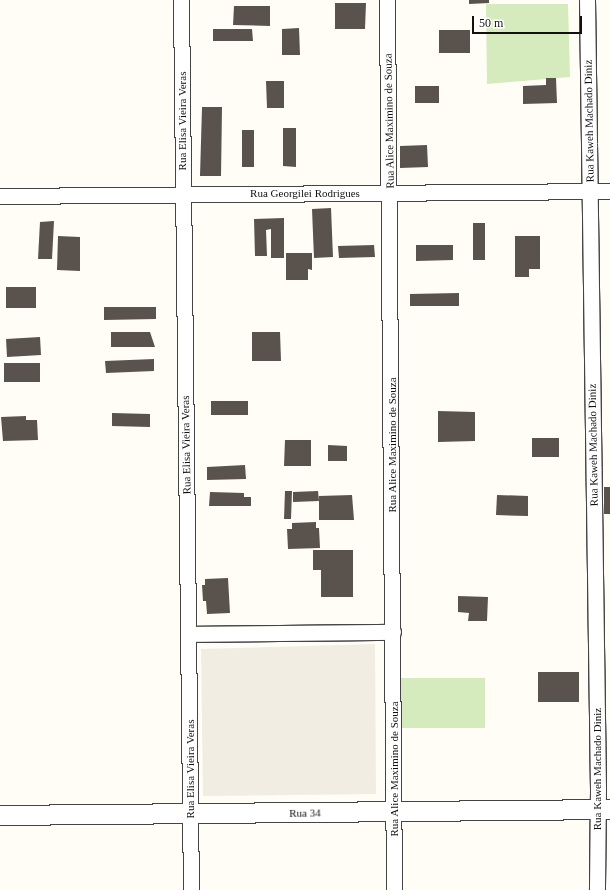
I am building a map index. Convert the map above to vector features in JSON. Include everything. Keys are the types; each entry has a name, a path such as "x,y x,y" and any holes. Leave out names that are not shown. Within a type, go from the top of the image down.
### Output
{"street":[{"name":"Rua Elisa Vieira Veras","path":"181,0 190,634 191,890"},
{"name":"Rua Alice Maximino de Souza","path":"387,0 390,192 394,890"},
{"name":"Rua Kaweh Machado Diniz","path":"587,0 603,809 597,890"},
{"name":"Rua Georgilei Rodrigues","path":"0,196 610,191"},
{"path":"190,634 393,632"},
{"name":"Rua 34","path":"0,815 603,809"}],"green space":[{"path":"486,4 568,4 570,77 487,84"},
{"path":"400,678 485,678 485,728 401,728"}],"shaded area":[{"path":"375,644 376,794 203,796 201,649"}],"building":[{"path":"469,0 489,0 489,3 469,4"},
{"path":"335,3 366,3 365,29 335,29"},
{"path":"234,6 270,6 270,26 233,25"},
{"path":"299,28 300,55 282,55 282,29"},
{"path":"213,29 252,29 253,41 213,41"},
{"path":"439,30 470,30 470,53 439,53"},
{"path":"546,78 556,78 557,103 523,104 523,86 546,85"},
{"path":"266,81 284,81 284,108 267,108"},
{"path":"415,86 439,86 439,103 415,103"},
{"path":"202,107 222,107 221,176 200,176"},
{"path":"283,128 296,128 296,167 283,166"},
{"path":"242,130 254,130 254,167 242,167"},
{"path":"427,145 428,167 400,168 400,146"},
{"path":"331,208 333,257 314,258 312,209"},
{"path":"284,218 284,258 271,258 271,229 266,230 267,256 255,256 254,219"},
{"path":"54,221 52,259 38,259 40,222"},
{"path":"473,223 485,223 485,260 473,260"},
{"path":"58,236 80,237 80,271 57,270"},
{"path":"515,236 540,236 540,269 529,269 529,277 515,277"},
{"path":"374,245 375,257 339,258 338,246"},
{"path":"416,245 453,245 453,260 416,261"},
{"path":"286,253 312,253 312,270 308,269 308,280 286,280"},
{"path":"6,287 36,287 36,308 6,308"},
{"path":"459,293 459,306 410,306 410,294"},
{"path":"104,307 156,307 156,319 104,320"},
{"path":"111,332 150,332 155,347 111,347"},
{"path":"252,332 280,332 281,361 252,361"},
{"path":"40,337 41,355 7,357 6,339"},
{"path":"154,359 154,371 106,373 105,361"},
{"path":"4,363 40,363 40,382 4,382"},
{"path":"211,401 248,401 248,415 211,415"},
{"path":"438,411 475,412 475,441 438,442"},
{"path":"112,413 150,414 150,427 112,426"},
{"path":"26,416 26,420 37,420 38,440 3,441 1,417"},
{"path":"532,438 559,438 559,457 532,457"},
{"path":"285,440 311,440 311,466 284,466"},
{"path":"328,445 347,446 347,461 328,461"},
{"path":"245,465 246,479 207,480 207,467"},
{"path":"604,487 610,487 610,514 604,514"},
{"path":"285,491 292,491 291,519 284,519"},
{"path":"318,491 319,501 293,502 293,492"},
{"path":"210,492 244,493 244,497 251,497 251,506 209,506"},
{"path":"352,495 354,520 319,520 319,496"},
{"path":"497,495 528,496 528,516 496,515"},
{"path":"316,522 316,528 319,528 320,548 288,549 287,529 292,529 292,523"},
{"path":"313,550 353,550 353,597 321,597 321,570 313,570"},
{"path":"228,578 230,613 207,614 206,601 203,601 202,585 205,585 205,579"},
{"path":"458,596 488,597 487,621 468,621 469,613 458,612"},
{"path":"538,672 579,672 579,702 538,702"}]}
